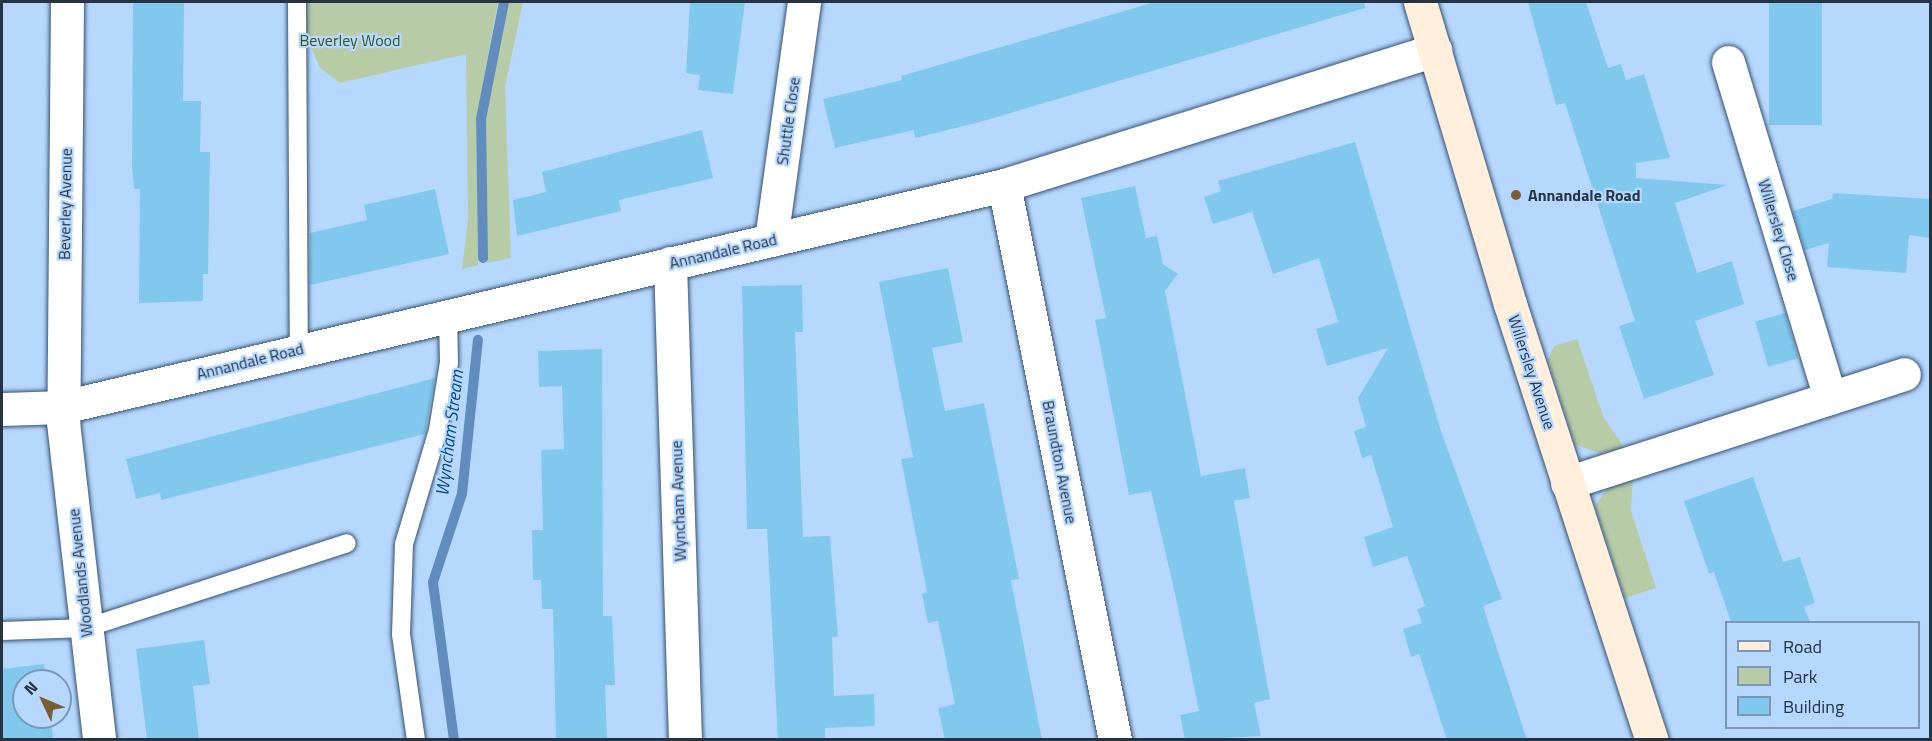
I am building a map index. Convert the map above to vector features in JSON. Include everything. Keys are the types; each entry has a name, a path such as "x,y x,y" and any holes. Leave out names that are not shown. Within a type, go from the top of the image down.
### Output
{"street":[{"name":"Beverley Avenue","path":"63,406 67,2"},
{"name":"Shuttle Close","path":"771,240 804,2"},
{"name":"Willersley Avenue","path":"1419,2 1568,483 1652,740"},
{"name":"Annandale Road","path":"2,409 63,406 299,348 1004,185 1435,50"},
{"name":"Willersley Close","path":"1728,62 1830,398"},
{"name":"Braundton Avenue","path":"1004,185 1115,740"},
{"name":"Wyncham Avenue","path":"670,263 685,740"},
{"path":"1568,483 1904,374"},
{"name":"Woodlands Avenue","path":"63,406 99,740"}],"lane":[{"path":"297,2 299,348"},
{"path":"416,740 401,634 404,544 438,430 449,362 452,313"},
{"path":"2,631 86,628 347,543"}],"green space":[{"name":"Beverley Wood","path":"305,2 498,2 476,121 478,265 462,269 468,219 466,54 340,83 320,68 305,33"},
{"path":"505,2 523,2 505,87 511,258 487,263 484,121"},
{"path":"1577,339 1603,416 1625,449 1600,453 1575,445 1548,360 1554,346"},
{"path":"1633,473 1631,511 1656,588 1625,598 1595,506 1612,483"}],"building":[{"path":"133,2 184,2 183,101 201,101 200,152 210,152 208,274 203,274 203,301 139,303 140,189 134,189 132,168"},
{"path":"690,2 745,2 733,94 698,90 700,75 686,73"},
{"path":"1155,2 1364,2 1365,8 980,122 915,138 914,130 835,148 823,99 902,80 901,76"},
{"path":"1528,2 1586,2 1608,68 1621,64 1626,80 1644,74 1670,158 1636,163 1636,178 1728,185 1675,203 1697,273 1732,261 1744,304 1695,321 1714,375 1644,399 1619,326 1635,321 1565,103 1556,105"},
{"path":"1769,2 1822,2 1822,125 1769,125"},
{"path":"702,130 713,178 619,200 621,211 517,236 513,200 546,192 542,172"},
{"path":"1355,142 1441,431 1502,599 1483,606 1527,740 1447,740 1419,654 1411,657 1403,629 1422,623 1417,609 1425,606 1407,556 1373,567 1364,537 1393,527 1371,455 1362,458 1354,431 1366,427 1358,398 1388,348 1327,366 1316,329 1338,322 1319,258 1273,274 1252,212 1213,224 1204,197 1221,191 1218,181"},
{"path":"1135,186 1146,238 1157,236 1163,264 1178,274 1165,291 1201,476 1245,468 1250,498 1234,501 1270,699 1254,703 1261,736 1185,740 1180,715 1199,711 1151,491 1129,495 1095,320 1106,318 1081,198"},
{"path":"435,189 449,254 310,285 310,233 367,220 364,205"},
{"path":"1833,193 1930,199 1930,238 1909,235 1906,273 1827,267 1829,243 1805,250 1793,211 1832,199"},
{"path":"948,268 963,342 932,348 945,411 984,403 1019,579 1011,580 1042,740 945,740 938,708 955,704 938,621 928,623 922,594 927,592 901,459 913,457 879,282"},
{"path":"802,285 803,332 795,332 803,537 830,536 838,637 832,637 834,696 874,694 875,726 825,728 825,740 778,740 767,529 747,529 742,286"},
{"path":"1785,313 1798,358 1768,367 1755,322"},
{"path":"602,349 603,616 612,616 615,685 605,685 607,740 556,740 553,609 542,609 541,580 533,580 532,530 543,530 541,450 564,449 562,386 539,387 538,351"},
{"path":"435,378 425,434 161,500 160,493 136,499 126,459"},
{"path":"1753,477 1783,562 1800,557 1815,603 1804,607 1810,621 1731,621 1714,572 1709,574 1684,501"},
{"path":"204,640 210,684 193,686 199,740 147,740 136,649"},
{"path":"44,664 45,669 12,669 12,729 52,729 53,740 2,740 2,669"}],"waterway":[{"name":"Wyncham Stream","path":"483,258 481,119 504,2"},
{"name":"Wyncham Stream","path":"454,740 433,582 462,494 478,340"}],"place":[{"name":"Annandale Road","path":"1516,195"}]}
